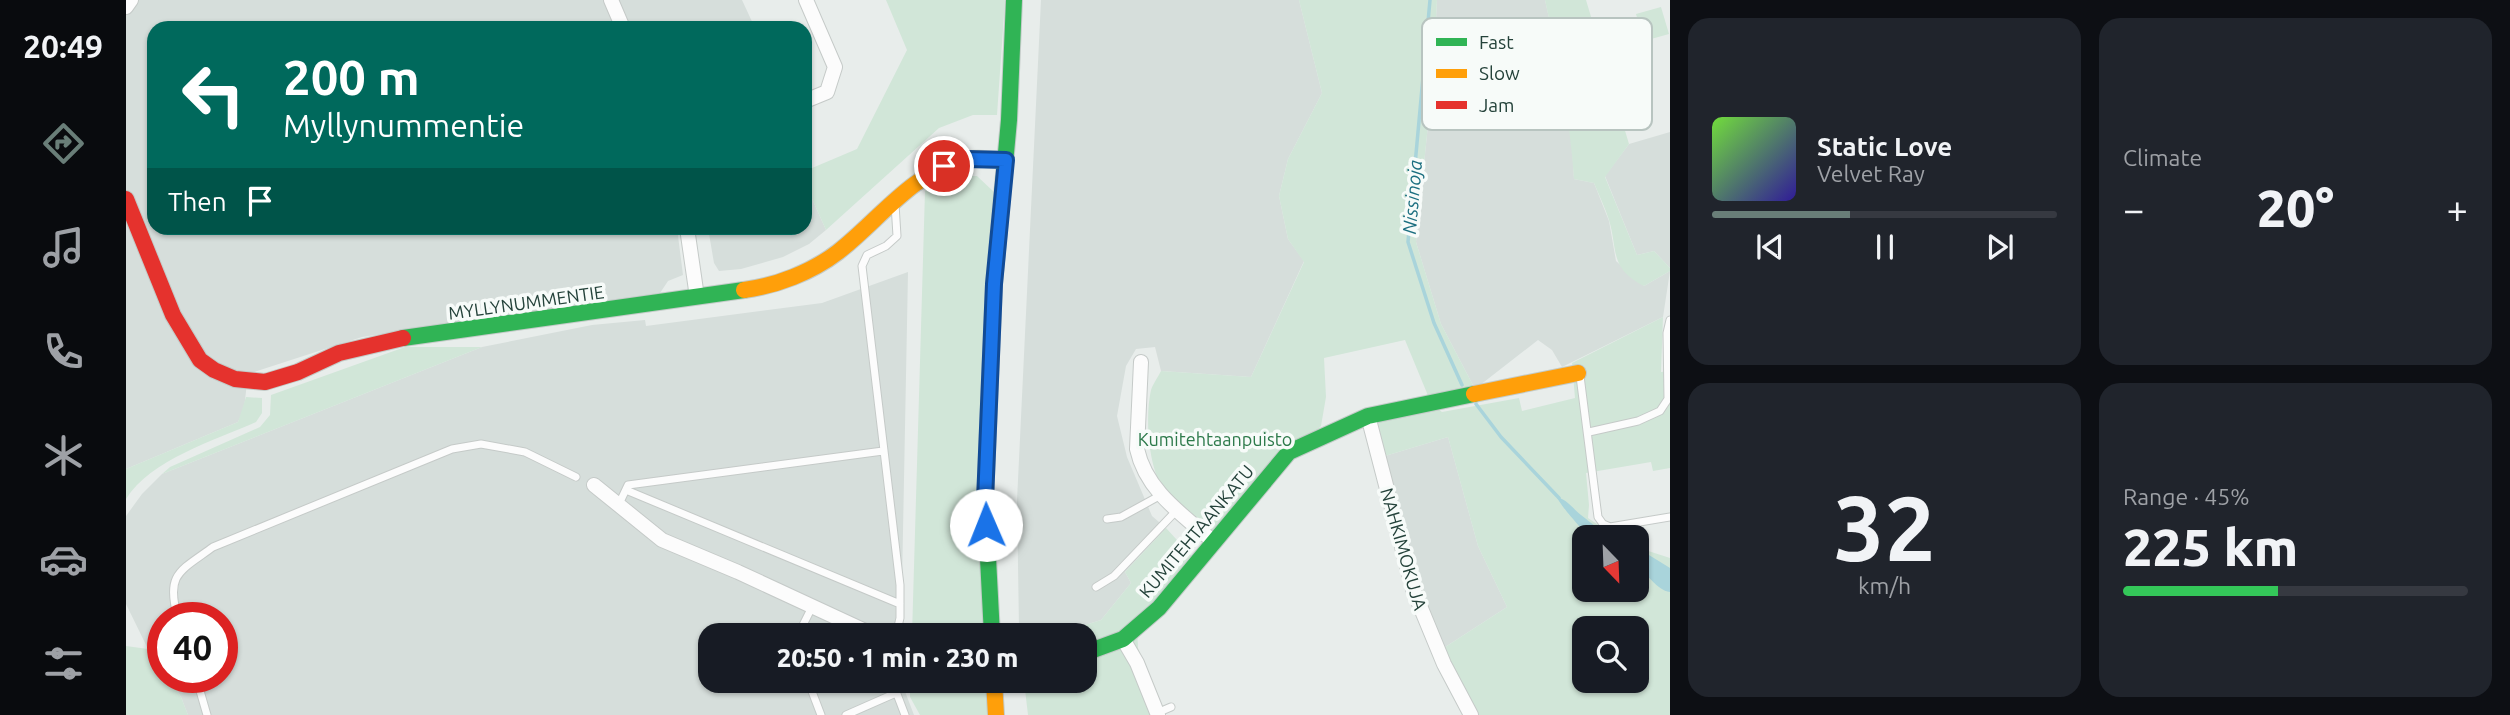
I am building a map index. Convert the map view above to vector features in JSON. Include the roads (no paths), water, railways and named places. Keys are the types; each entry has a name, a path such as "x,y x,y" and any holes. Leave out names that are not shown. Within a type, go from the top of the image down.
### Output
{"street":[{"path":"126,7 131,0"},
{"path":"611,0 620,21"},
{"path":"806,0 835,67 827,92 812,98"},
{"path":"991,623 985,500 994,284 1006,160 1014,0"},
{"name":"MYLLYNUMMENTIE","path":"126,199 173,315 200,360 235,379 265,382 280,379 339,353 394,339 760,288 787,280 813,268 837,252 895,200 944,166 966,159 1006,160"},
{"path":"688,235 697,297"},
{"path":"1141,362 1138,449 1140,462 1151,484 1161,495 1214,542"},
{"name":"KUMITEHTAANKATU","path":"1097,649 1124,639 1159,608 1289,452 1368,416 1578,373"},
{"name":"NAHKIMOKUJA","path":"1368,416 1413,589 1444,664 1471,715"},
{"path":"594,485 622,497 662,540 847,623"},
{"path":"1124,639 1162,712"},
{"path":"995,693 996,715"}],"lane":[{"path":"895,200 897,236 886,246 867,255 862,267 901,585 899,623"},
{"path":"1589,432 1638,421 1660,411 1668,399 1667,333 1670,320"},
{"path":"1578,373 1582,380 1598,517 1603,524 1610,527 1668,518"},
{"path":"174,602 172,584 186,567 213,547 452,449 481,444 525,453 576,477"},
{"path":"883,451 628,485 622,497 900,604"},
{"path":"1107,519 1121,517 1161,495"},
{"path":"1096,587 1114,576 1178,510"},
{"path":"804,623 812,607"},
{"path":"201,693 207,715"},
{"path":"812,693 821,715"},
{"path":"846,715 897,694 905,715"}],"water":[{"path":"1557,497 1594,525 1578,525"},
{"path":"1649,555 1670,568 1670,592 1649,578"}],"waterway":[{"name":"Nissinoja","path":"1428,18 1430,0"},
{"name":"Nissinoja","path":"1422,88 1408,242 1434,323 1462,385"},
{"name":"Nissinoja","path":"1476,404 1501,437 1559,498"}],"park label":[{"name":"Kumitehtaanpuisto","path":"1215,439"}]}
